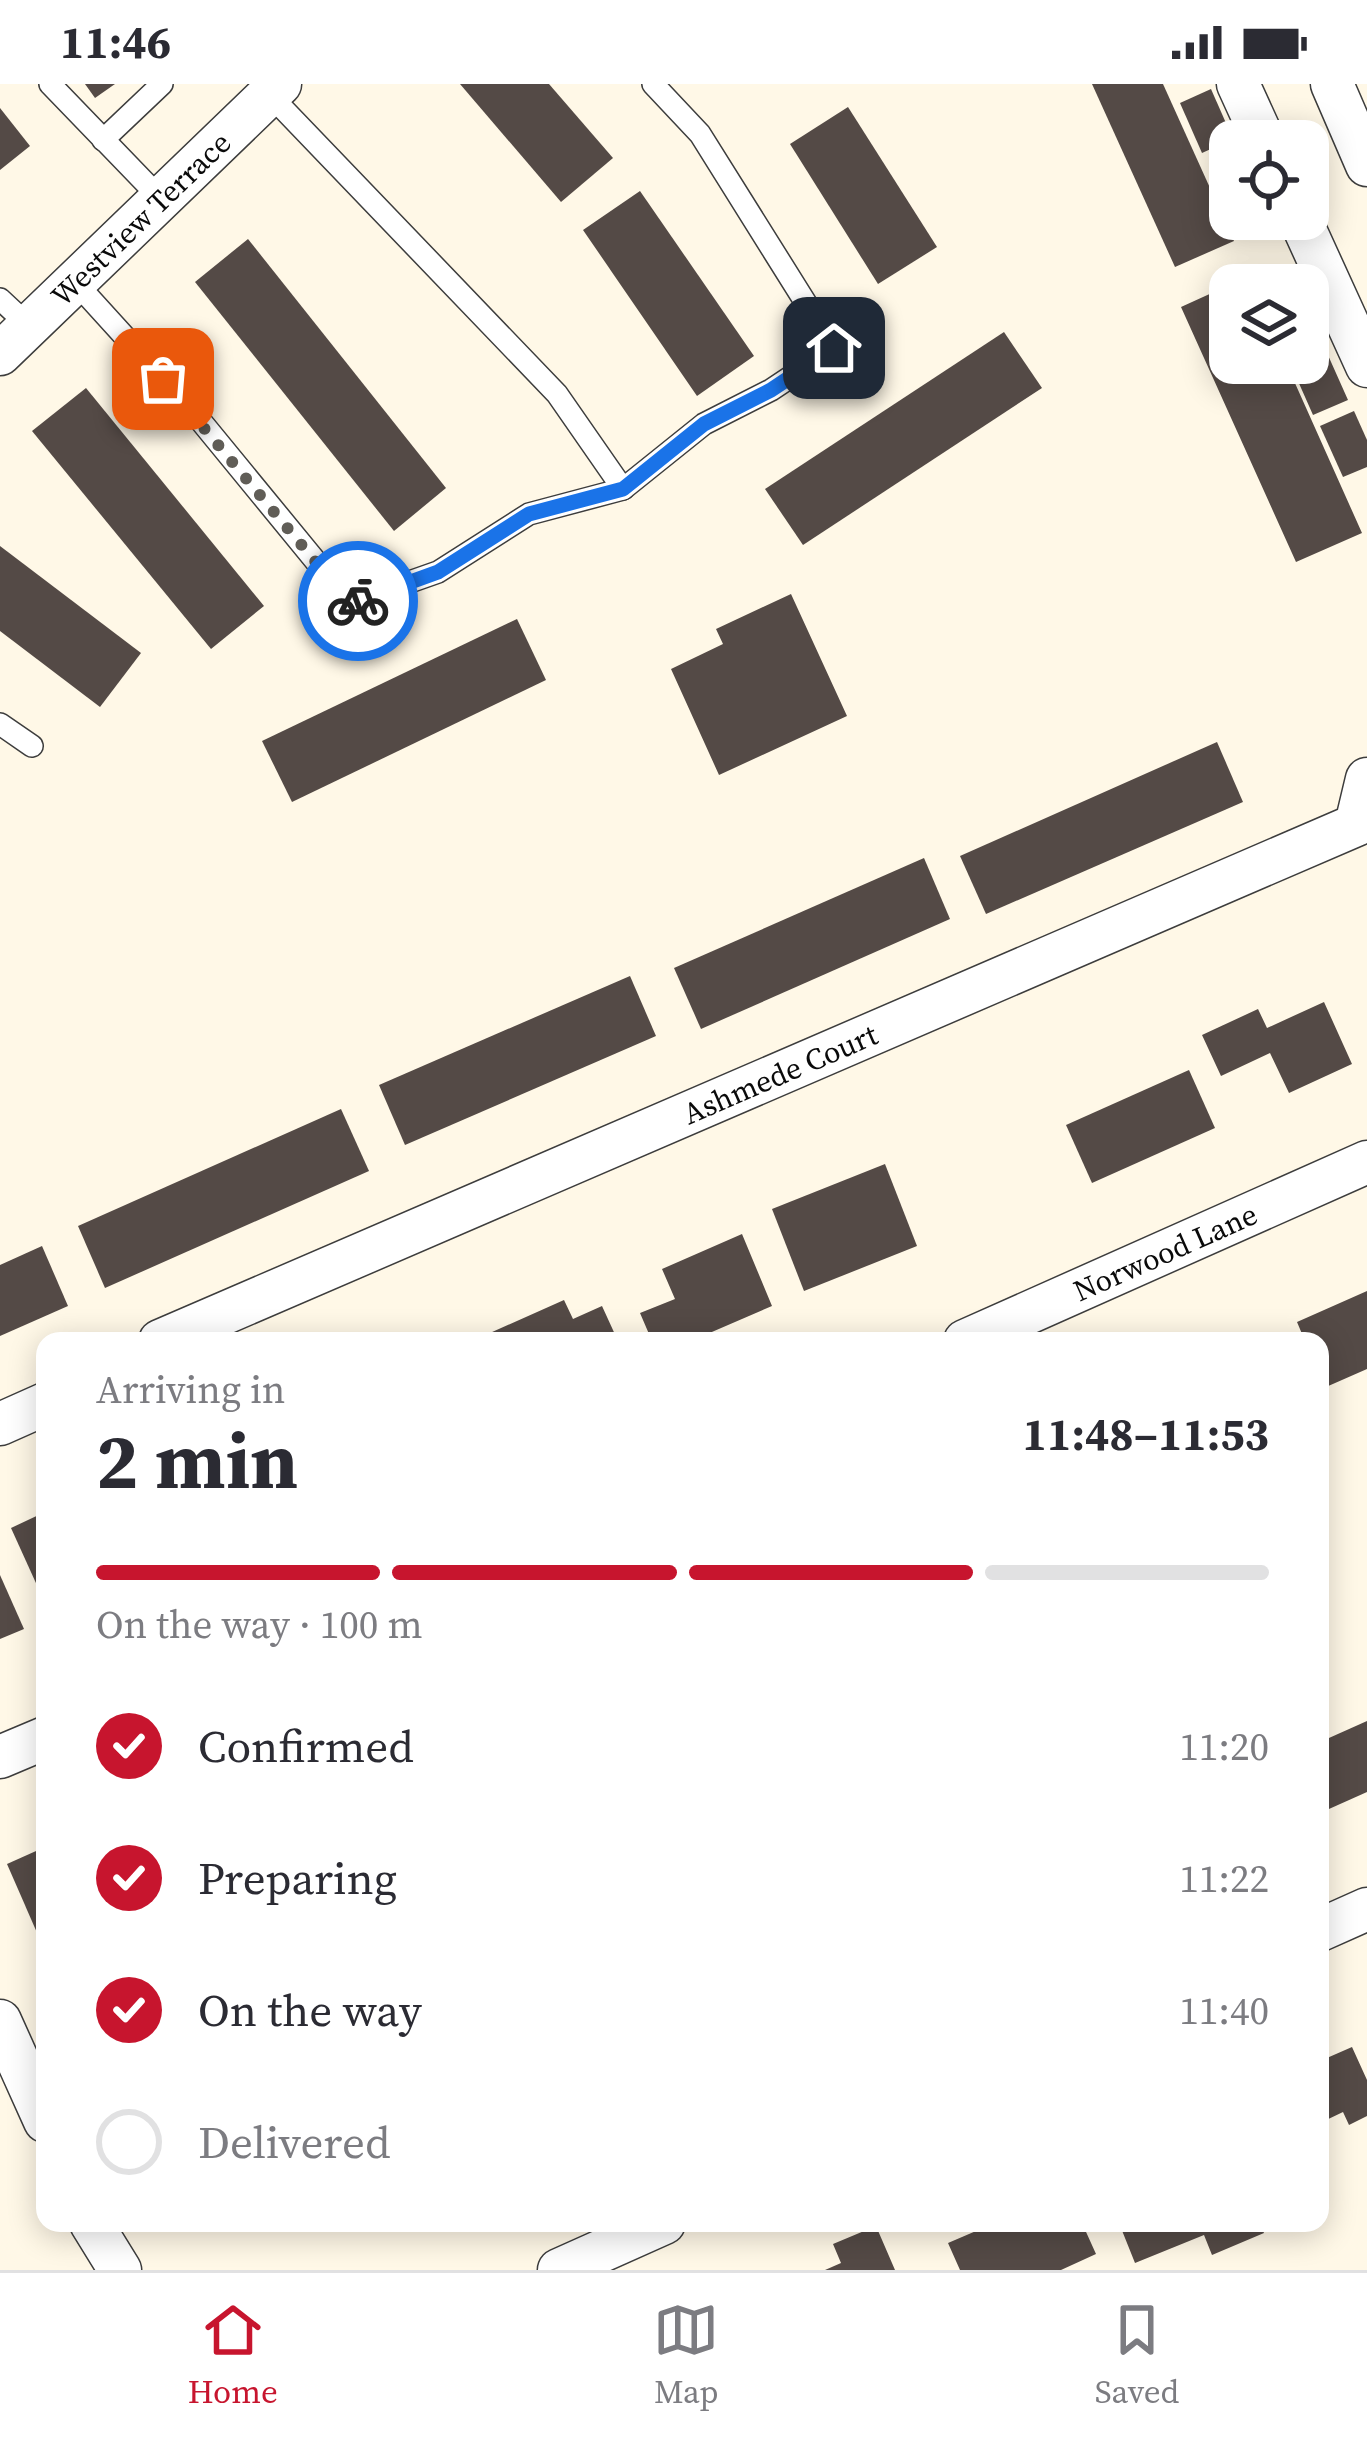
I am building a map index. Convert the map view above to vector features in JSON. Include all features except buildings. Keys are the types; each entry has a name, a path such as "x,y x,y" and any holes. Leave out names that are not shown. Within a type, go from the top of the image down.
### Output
{"street":[{"path":"1238,84 1254,120"},
{"path":"1333,84 1367,165"},
{"name":"Westview Terrace","path":"10,326 76,284 274,89"},
{"path":"1310,240 1367,366"},
{"name":"Ashmede Court","path":"181,1332 1356,825 1367,779"},
{"name":"Norwood Lane","path":"985,1332 1367,1162"},
{"path":"0,1424 36,1408"},
{"path":"0,1757 36,1742"},
{"path":"1329,1926 1367,1909"},
{"path":"0,2021 36,2101"},
{"path":"97,2232 120,2270"},
{"path":"559,2270 644,2232"}],"lane":[{"path":"50,84 161,200"},
{"path":"104,140 162,84"},
{"path":"76,284 195,414 350,603 438,572 529,514 623,489 704,424 771,390 834,348 700,134 653,84"},
{"path":"274,89 557,394 623,489"},
{"path":"0,724 32,746"}],"way so far":[{"path":"163,379 350,603 358,601"}],"route":[{"path":"358,601 438,572 529,514 623,489 704,424 771,390 834,348"}]}
